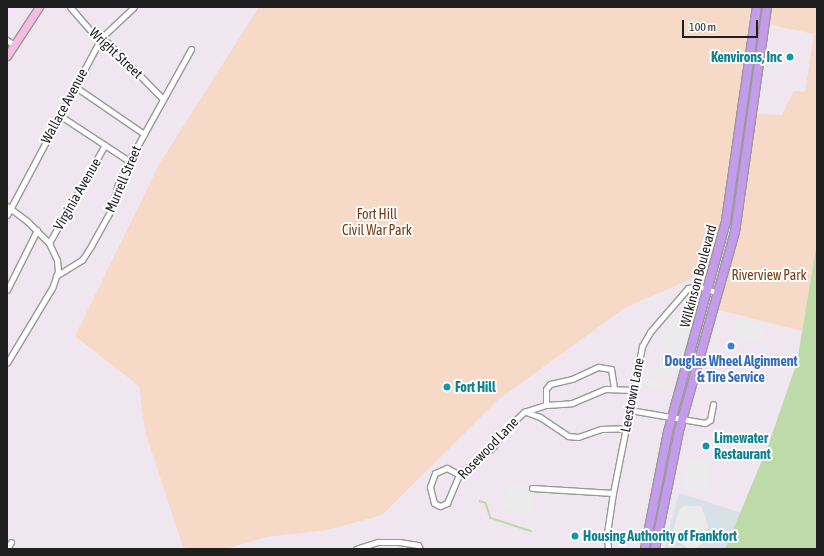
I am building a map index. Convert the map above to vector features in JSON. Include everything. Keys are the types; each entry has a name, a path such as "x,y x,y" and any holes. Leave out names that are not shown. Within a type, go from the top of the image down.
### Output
{"highway":[{"name":"Wilkinson Boulevard","path":"645,549 671,418 709,289 729,207 757,7"},
{"name":"Wilkinson Boulevard","path":"655,549 666,486 682,420 718,293 737,218 767,7"}],"main road":[{"path":"7,56 39,7"}],"street":[{"name":"Wright Street","path":"70,7 95,36 101,38 162,98"},
{"name":"Wallace Avenue","path":"7,215 9,207 101,38 134,7"},
{"path":"7,40 14,44"},
{"name":"Murrell Street","path":"56,276 85,256 110,212 118,184 129,161 162,98 191,49"},
{"path":"74,86 144,134"},
{"path":"60,115 129,161"},
{"name":"Virginia Avenue","path":"49,243 105,145"},
{"path":"7,362 52,288 56,276 57,260 49,243 37,230 9,207"},
{"name":"Virginia Avenue","path":"7,290 37,230"},
{"name":"Leestown Lane","path":"608,549 607,533 613,493 642,346 650,332 688,288 698,286 718,293"},
{"path":"546,405 546,389 550,384 572,379 598,367 610,369 614,387"},
{"name":"Rosewood Lane","path":"460,475 445,468 437,471 433,478 430,491 432,501 440,506 448,502 452,488 460,475 494,446 509,426 524,412 546,405 572,402 614,387 634,390"},
{"path":"630,410 682,420 707,422 713,404"},
{"path":"536,416 538,408"},
{"path":"524,412 536,416 568,436 578,437 601,429 626,428"},
{"path":"532,488 613,493"},
{"path":"7,549 11,542"},
{"path":"356,549 378,542 399,542 418,545 420,549"}],"shaded area":[{"path":"817,242 817,549 725,549 768,446 797,362"},
{"path":"673,310 675,315 683,314 681,320 692,323 676,377 672,376 668,381 673,384 670,392 642,385 643,377 662,382 663,379 646,376 647,372 639,373 641,364 656,369 660,366 666,347 662,345 663,342 656,340 668,326 671,328 667,318"},
{"path":"738,318 765,324 759,342 736,335"},
{"path":"689,458 711,464 706,487 701,487 702,493 683,489"},
{"path":"508,484 538,485 529,515 502,508"},
{"path":"679,493 741,513 725,549 664,549"},
{"path":"684,506 701,506 708,525 707,541 693,549 689,549 673,537 676,519 680,509"}],"green space":[{"name":"Fort Hill Civil War Park","path":"259,7 750,7 730,200 714,269 626,307 499,399 382,515 327,530 266,537 225,549 194,549 183,547 145,431 139,386 75,336 160,163"},
{"name":"Riverview Park","path":"771,7 817,7 817,242 802,331 719,310 757,114 782,115 794,91 805,92 814,34 767,24"}],"waterway":[{"path":"480,501 486,503 491,518 531,531"}],"place":[{"name":"Kenvirons, Inc","path":"790,57"},
{"name":"Douglas Wheel Alginment & Tire Service","path":"731,346"},
{"name":"Fort Hill","path":"447,387"},
{"name":"Limewater Restaurant","path":"706,446"},
{"name":"Housing Authority of Frankfort","path":"575,536"}]}
